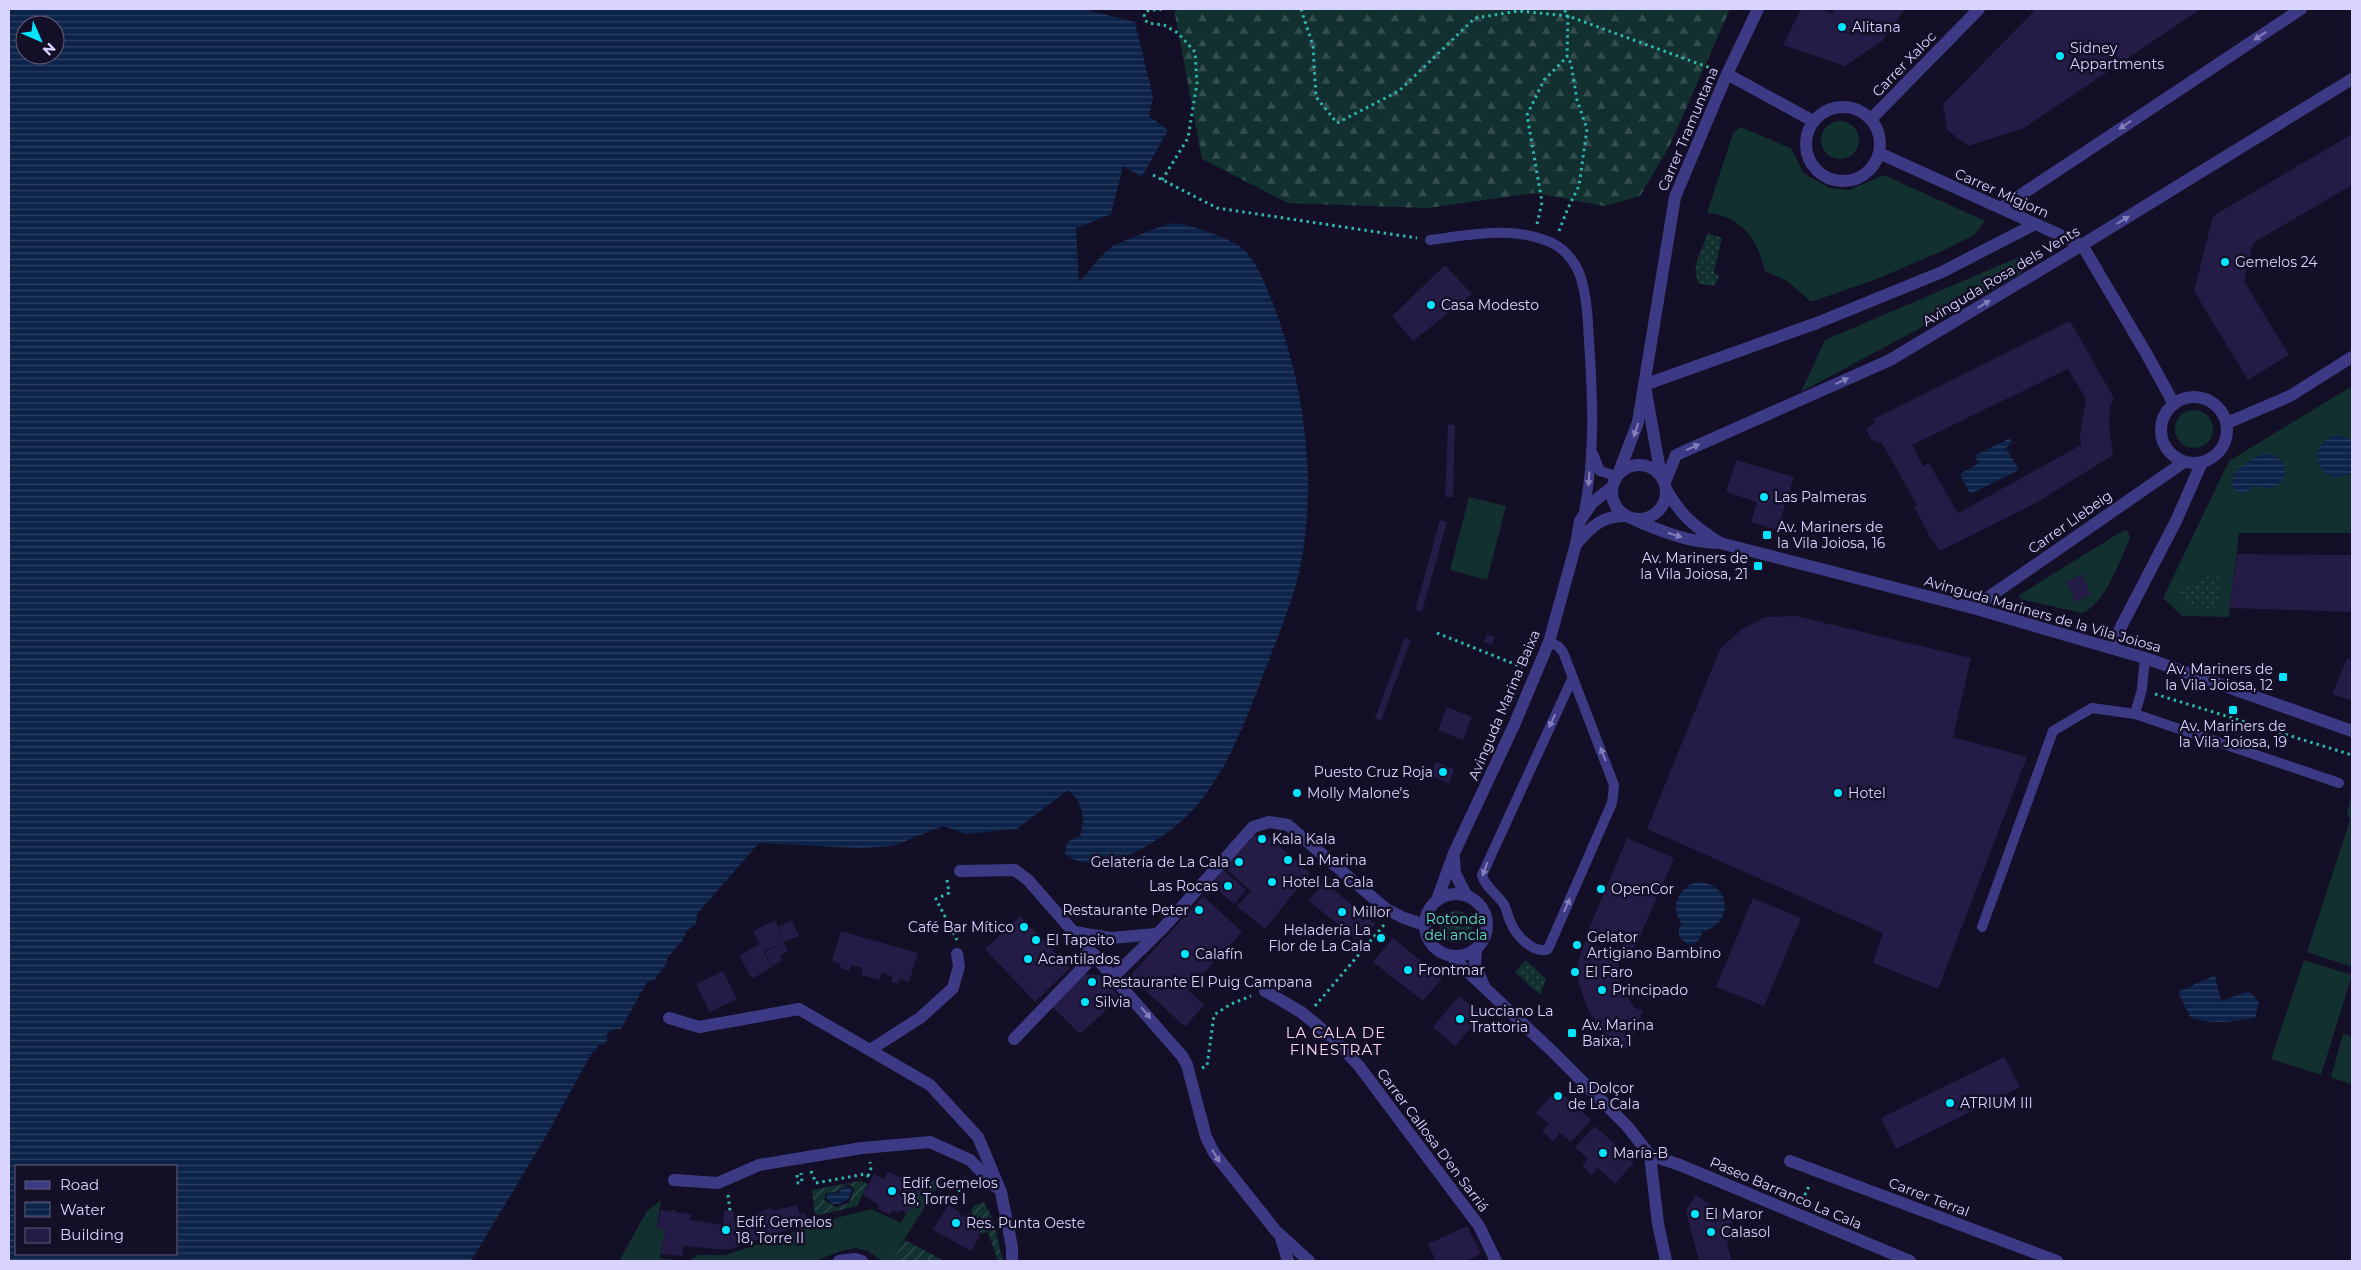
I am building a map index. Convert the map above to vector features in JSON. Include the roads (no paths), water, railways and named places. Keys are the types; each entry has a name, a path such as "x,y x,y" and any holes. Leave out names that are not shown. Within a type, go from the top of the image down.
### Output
{"street":[{"name":"Carrer Tramuntana","path":"1618,474 1638,422 1675,197 1727,74 1758,9"},
{"name":"Carrer Xaloc","path":"1871,119 1979,9"},
{"path":"2001,208 2301,9"},
{"path":"1727,74 1814,121"},
{"name":"Avinguda Rosa dels Vents","path":"1664,482 1676,455 1890,360 2082,245 2352,79"},
{"path":"1842,107 1853,108 1871,119 1877,129 1880,141 1879,153 1874,164 1866,173 1856,179 1844,182 1832,180 1812,166 1807,155 1806,137 1814,121 1826,111 1842,107"},
{"name":"Carrer Migjorn","path":"1879,153 2082,245"},
{"path":"1644,385 1817,323 1924,279 2035,224"},
{"path":"2082,245 2174,404"},
{"path":"2226,423 2290,396 2352,357"},
{"name":"Carrer Tramuntana","path":"1644,385 1664,482"},
{"path":"2194,397 2205,399 2215,404 2223,412 2226,423 2225,443 2220,452 2202,462 2184,462 2168,450 2161,431 2162,421 2174,404 2183,399 2194,397"},
{"name":"Carrer Llebeig","path":"1972,608 2184,462"},
{"path":"2110,648 2176,521 2202,462"},
{"path":"1581,539 1604,519 1614,516 1642,519 1657,512 1666,498 1664,482 1656,470 1641,464 1625,468 1618,474 1611,488 1584,512"},
{"name":"Avinguda Mariners de la Vila Joiosa","path":"1664,482 1675,505 1691,524 1720,543"},
{"path":"1611,488 1614,505 1630,518"},
{"name":"Avinguda Marina Baixa","path":"1438,900 1454,853 1549,642 1581,539 1584,512"},
{"name":"Avinguda Mariners de la Vila Joiosa","path":"1630,518 1703,543 1720,543 1972,608 2145,658 2352,731"},
{"path":"1114,976 1156,934 1253,827 1269,822 1288,825 1394,913 1424,925"},
{"path":"1454,853 1455,873 1466,896"},
{"path":"960,871 1016,870 1028,880 1114,976 1182,1056 1189,1072 1206,1137 1214,1153 1281,1238 1309,1261"},
{"path":"1476,950 1468,954 1451,956 1442,954 1429,942 1424,925 1426,915 1438,900 1456,894 1466,896 1482,906 1486,915 1486,934 1476,950 1475,964 1485,989"},
{"path":"1074,932 1111,938 1156,934"},
{"path":"870,1050 920,1018 953,988 959,966 957,954"},
{"path":"1014,1039 1095,955"},
{"path":"1451,956 1553,1052 1627,1126 1650,1155 1658,1224 1666,1261"},
{"name":"Carrer Callosa D'en Sarriá","path":"1265,991 1306,1016 1334,1039 1359,1066 1479,1226 1496,1261"},
{"path":"668,1018 699,1027 799,1009 930,1085 978,1138 1001,1192 1012,1247 1012,1261"},
{"path":"674,1180 718,1183 759,1165 862,1148 930,1142 970,1160 1001,1192"},
{"name":"Paseo Barranco La Cala","path":"1650,1155 1797,1213 1910,1261"},
{"name":"Carrer Terral","path":"1790,1161 2057,1261"},
{"path":"1281,1238 1288,1261"},
{"path":"839,1261 855,1259 862,1261"}],"lane":[{"path":"1430,240 1492,232 1535,237 1554,244 1568,254 1581,276 1587,303 1592,382 1591,446 1588,493 1584,512"},
{"path":"1591,446 1595,462 1600,471 1618,474"},
{"path":"1549,642 1558,646 1563,652 1573,677 1614,785 1612,803 1548,950 1542,952 1535,950 1515,930 1505,904 1484,882 1482,875 1573,677"},
{"path":"2135,714 2142,689 2145,658"},
{"path":"1982,927 2053,731 2092,708 2135,714 2339,783"}],"water":[{"path":"9,9 1090,9 1091,11 1135,22 1153,97 1149,116 1168,130 1142,177 1123,166 1111,214 1076,228 1079,281 1110,248 1172,223 1200,229 1242,248 1251,258 1262,277 1281,327 1299,392 1304,425 1308,492 1306,525 1299,572 1282,626 1230,755 1221,772 1199,803 1177,825 1146,846 1113,861 1097,863 1080,861 1065,854 1067,842 1080,836 1083,823 1080,806 1068,790 1017,829 966,834 943,826 893,846 860,848 759,843 697,914 696,924 686,931 683,940 667,958 667,963 654,981 647,982 621,1029 614,1029 606,1035 608,1038 605,1044 598,1045 596,1051 593,1051 545,1138 471,1261 9,1261"},
{"path":"2339,435 2352,440 2352,474 2335,478 2321,468 2318,454 2319,448 2324,442 2330,437"},
{"path":"2010,438 2012,443 2006,448 2019,470 1970,494 1960,474 1979,463 1974,456"},
{"path":"2266,453 2278,457 2282,461 2285,477 2276,486 2271,488 2253,487 2246,492 2236,491 2231,480 2233,476 2256,457"},
{"path":"1696,882 1708,884 1722,895 1725,904 1724,912 1720,920 1713,927 1702,932 1698,941 1693,944 1687,944 1679,936 1679,928 1682,924 1678,918 1676,905 1677,899 1684,889"},
{"path":"2215,975 2221,1001 2249,991 2259,1002 2255,1018 2215,1022 2190,1017 2178,992"},
{"path":"845,1186 852,1189 848,1200 833,1204 826,1198 828,1193 837,1193"}],"place":[{"name":"Alitana","path":"1842,27"},
{"name":"Sidney Appartments","path":"2060,56"},
{"name":"Gemelos 24","path":"2225,262"},
{"name":"Casa Modesto","path":"1431,305"},
{"name":"Las Palmeras","path":"1764,497"},
{"name":"Av. Mariners de la Vila Joiosa, 16","path":"1767,535"},
{"name":"Av. Mariners de la Vila Joiosa, 21","path":"1758,566"},
{"name":"Av. Mariners de la Vila Joiosa, 12","path":"2283,677"},
{"name":"Av. Mariners de la Vila Joiosa, 19","path":"2233,710"},
{"name":"Puesto Cruz Roja","path":"1443,772"},
{"name":"Molly Malone's","path":"1297,793"},
{"name":"Hotel","path":"1838,793"},
{"name":"Kala Kala","path":"1262,839"},
{"name":"La Marina","path":"1288,860"},
{"name":"Gelatería de La Cala","path":"1239,862"},
{"name":"Hotel La Cala","path":"1272,882"},
{"name":"Las Rocas","path":"1228,886"},
{"name":"OpenCor","path":"1601,889"},
{"name":"Restaurante Peter","path":"1199,910"},
{"name":"Millor","path":"1342,912"},
{"name":"Café Bar Mítico","path":"1024,927"},
{"name":"Heladería La Flor de La Cala","path":"1381,938"},
{"name":"El Tapeito","path":"1036,940"},
{"name":"Gelator Artigiano Bambino","path":"1577,945"},
{"name":"Calafín","path":"1185,954"},
{"name":"Acantilados","path":"1028,959"},
{"name":"Frontmar","path":"1408,970"},
{"name":"El Faro","path":"1575,972"},
{"name":"Restaurante El Puig Campana","path":"1092,982"},
{"name":"Principado","path":"1602,990"},
{"name":"Silvia","path":"1085,1002"},
{"name":"Lucciano La Trattoria","path":"1460,1019"},
{"name":"Av. Marina Baixa, 1","path":"1572,1033"},
{"name":"La Dolçor de La Cala","path":"1558,1096"},
{"name":"ATRIUM III","path":"1950,1103"},
{"name":"María-B","path":"1603,1153"},
{"name":"Edif. Gemelos 18, Torre I","path":"892,1191"},
{"name":"El Maror","path":"1695,1214"},
{"name":"Res. Punta Oeste","path":"956,1223"},
{"name":"Edif. Gemelos 18, Torre II","path":"726,1230"},
{"name":"Calasol","path":"1711,1232"}],"district":[{"name":"LA CALA DE FINESTRAT","path":"1336,1042"}],"park label":[{"name":"Rotonda del ancla","path":"1456,928"}]}
